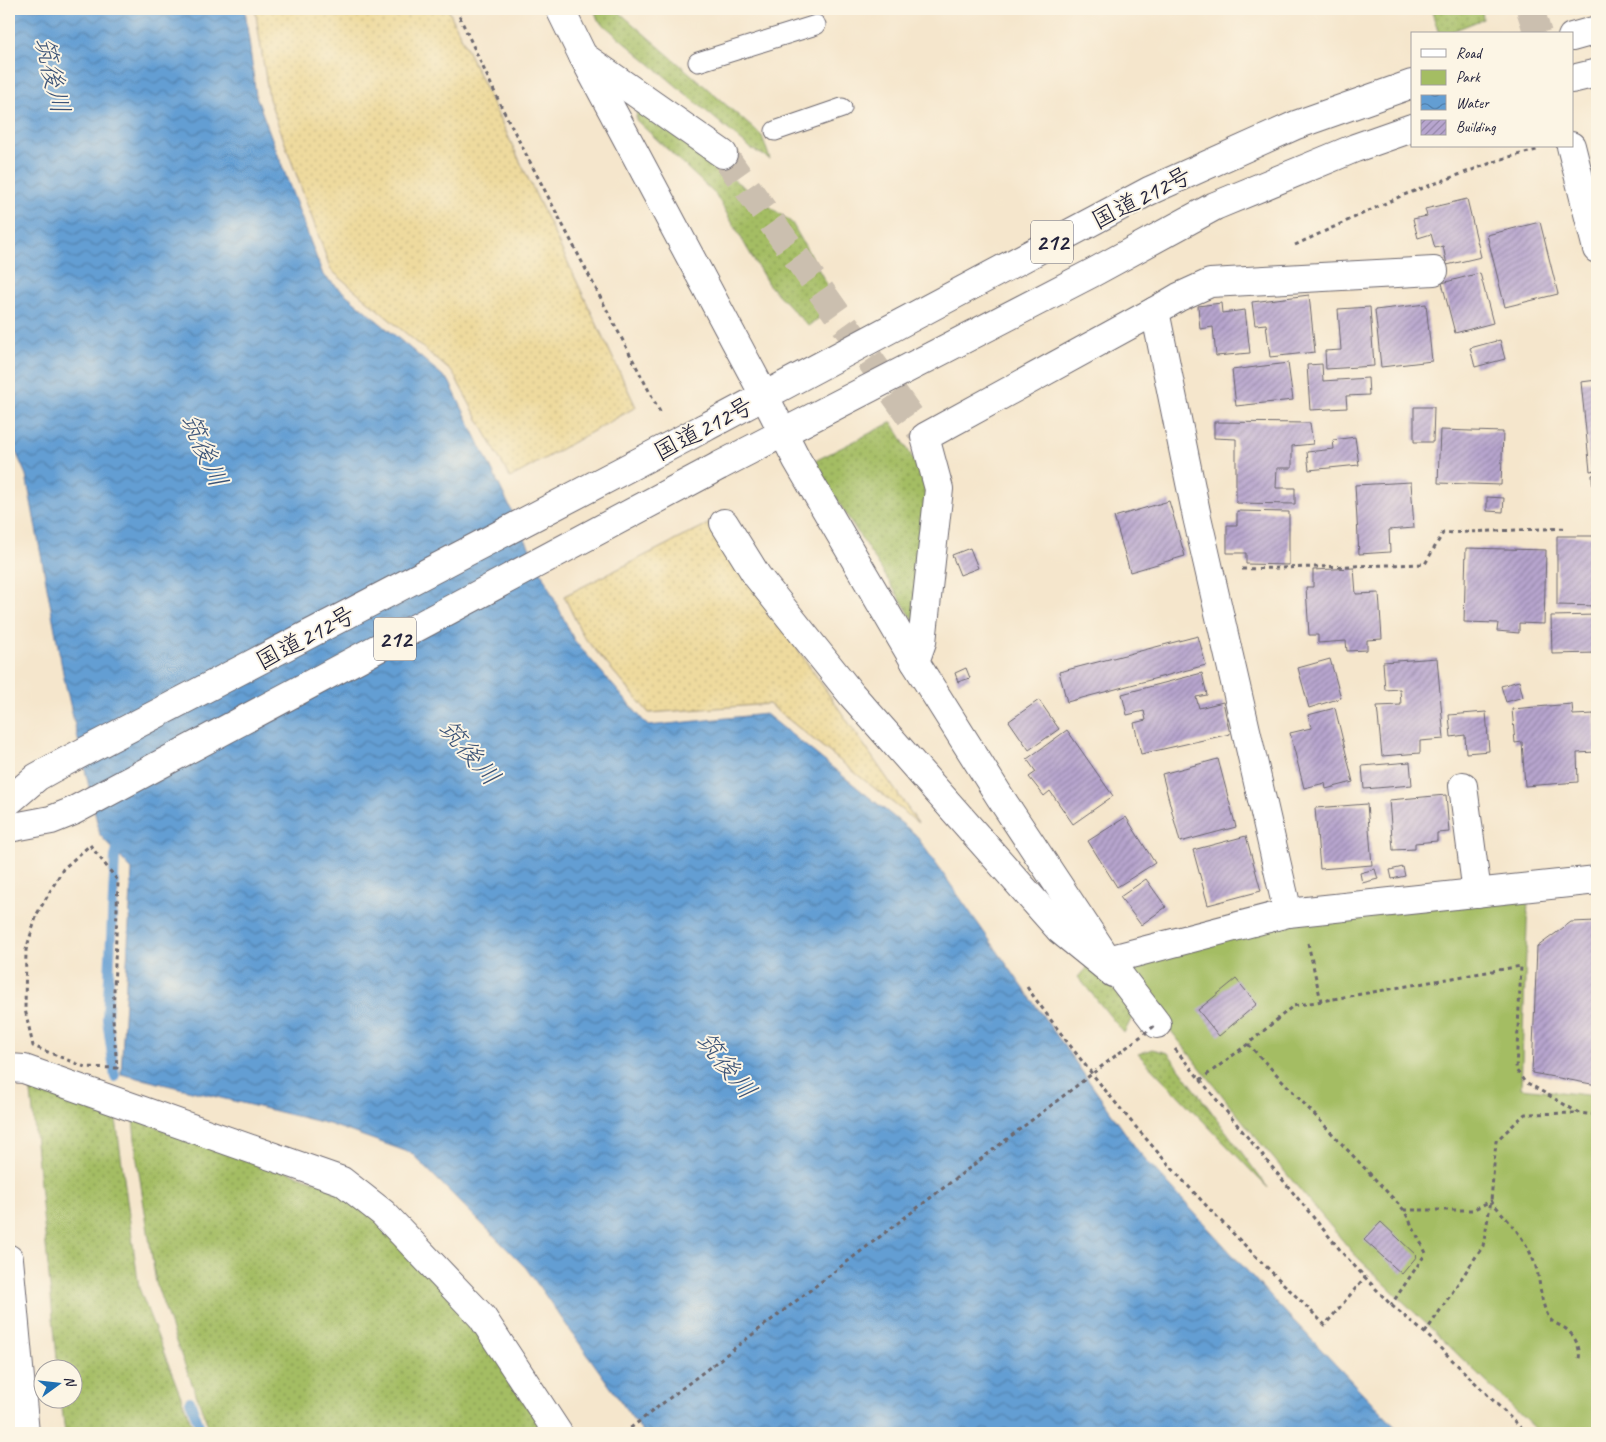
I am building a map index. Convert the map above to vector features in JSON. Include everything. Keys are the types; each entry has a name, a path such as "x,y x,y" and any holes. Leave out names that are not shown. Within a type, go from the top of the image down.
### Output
{"main road":[{"path":"560,9 583,56 764,395 796,460 916,662 1000,796 1108,960 1163,1033"},
{"path":"1574,36 1597,30"},
{"path":"583,56 723,154"},
{"name":"国道212号","path":"9,801 37,777 55,767 704,428 1148,191 1296,125 1411,84"},
{"name":"国道212号","path":"9,828 51,820 71,812 783,432 1094,272 1216,206 1338,154 1411,128"},
{"path":"1572,148 1597,249"},
{"path":"916,662 922,642 939,489 925,437 1179,297 1210,283 1434,271"},
{"path":"1155,311 1209,570 1294,913"},
{"path":"724,523 757,576 852,695 1060,930 1126,983"},
{"path":"1463,786 1477,893"},
{"path":"1108,960 1294,913 1597,880"},
{"path":"9,1068 24,1069 342,1181 382,1213 482,1317 558,1433"},
{"path":"9,1259 25,1433"}],"lane":[{"path":"698,62 816,25"},
{"path":"775,131 842,108"}],"path":[{"path":"456,9 502,108 650,397"},
{"path":"1294,245 1401,196 1502,160 1544,148"},
{"path":"1209,570 1425,564 1444,533 1568,528"},
{"path":"90,845 118,881 112,1019 118,1068 85,1067 33,1046 25,1010 26,950 37,914 62,869 90,845"},
{"path":"1294,913 1321,1001"},
{"path":"9,951 15,951"},
{"path":"1200,1080 1248,1044 1293,1006 1521,966 1516,1070 1524,1081 1579,1113"},
{"path":"1027,987 1066,1042 1127,1116 1220,1220 1325,1325 1365,1277"},
{"path":"624,1433 1163,1033 1365,1277 1391,1305 1425,1333 1526,1433"},
{"path":"1248,1044 1404,1210 1426,1253 1391,1305"},
{"path":"1425,1333 1483,1246 1491,1201 1496,1142 1525,1114 1579,1113 1597,1115"},
{"path":"1404,1210 1472,1210 1491,1201"},
{"path":"1491,1201 1526,1242 1536,1268 1546,1313 1552,1322 1565,1329 1575,1339 1580,1353 1579,1359"}],"green space":[{"path":"594,9 618,9 619,12 762,136 770,159 750,148 598,20"},
{"path":"1431,9 1482,9 1483,19 1450,32 1438,32"},
{"path":"637,108 792,223 838,304 808,326 768,284 716,195 636,120"},
{"path":"892,422 929,487 916,624 813,462"},
{"path":"1528,899 1521,1088 1597,1096 1597,1433 1539,1433 1354,1254 1253,1134 1117,963 1310,920"},
{"path":"1090,964 1135,1012 1124,1033 1078,977"},
{"path":"1152,1049 1168,1053 1268,1188 1138,1054"},
{"path":"30,1082 115,1112 139,1288 195,1433 65,1433 62,1410 82,1410 82,1360 57,1360"},
{"path":"133,1119 336,1188 380,1222 476,1325 547,1433 211,1433 176,1342 156,1283 137,1160"}],"sand":[{"path":"255,9 448,9 636,407 510,478 453,373 331,270 269,99"},
{"path":"710,523 918,823 769,704 649,713 583,636 564,596"}],"water":[{"name":"筑後川","path":"9,9 245,9 256,96 323,275 449,381 574,640 648,726 766,714 915,834 1138,1151 1270,1296 1401,1433 643,1433 526,1268 411,1153 329,1124 121,1074 132,870 100,835 64,678 26,475 9,436"}],"building":[{"path":"1467,199 1481,257 1447,265 1443,246 1435,248 1431,234 1418,238 1413,219 1427,216 1425,209"},
{"path":"1540,222 1558,294 1505,307 1487,235"},
{"path":"1480,273 1493,323 1455,333 1442,283"},
{"path":"1309,295 1315,352 1270,357 1266,324 1255,325 1252,302"},
{"path":"1221,303 1222,313 1245,310 1250,353 1216,356 1213,327 1200,329 1198,306"},
{"path":"1426,304 1432,361 1381,367 1375,310"},
{"path":"1370,307 1374,366 1326,369 1325,351 1341,350 1338,309"},
{"path":"1500,340 1505,359 1475,367 1470,348"},
{"path":"1288,363 1293,400 1236,406 1232,370"},
{"path":"1322,364 1323,381 1368,378 1369,395 1346,396 1347,408 1310,410 1307,365"},
{"path":"1597,380 1597,470 1590,471 1581,382"},
{"path":"1414,407 1434,407 1433,442 1414,442"},
{"path":"1214,422 1310,423 1313,444 1292,446 1292,468 1277,468 1276,488 1295,488 1295,504 1236,503 1236,439 1214,438"},
{"path":"1440,430 1503,432 1501,485 1438,483"},
{"path":"1355,437 1359,465 1309,470 1307,452 1334,449 1333,440"},
{"path":"1597,474 1597,524 1595,524 1592,475"},
{"path":"1411,482 1414,528 1389,530 1390,552 1359,554 1355,485"},
{"path":"1487,497 1504,498 1503,512 1487,511"},
{"path":"1169,501 1185,556 1130,572 1114,517"},
{"path":"1237,511 1289,512 1289,565 1246,564 1246,553 1227,553 1227,525 1237,525"},
{"path":"1557,536 1597,536 1597,606 1557,605"},
{"path":"970,548 978,568 960,575 952,555"},
{"path":"1466,548 1546,550 1544,624 1519,623 1519,633 1497,631 1498,623 1464,622"},
{"path":"1354,568 1356,594 1379,593 1382,639 1367,640 1367,650 1347,651 1346,641 1318,643 1318,635 1309,635 1306,587 1313,587 1313,570"},
{"path":"1597,615 1597,653 1552,654 1551,616"},
{"path":"1198,636 1206,665 1067,702 1059,672"},
{"path":"1437,658 1444,739 1420,741 1420,753 1382,756 1377,706 1401,705 1400,689 1385,690 1383,662"},
{"path":"1330,659 1341,698 1309,708 1298,668"},
{"path":"966,668 970,678 958,682 955,673"},
{"path":"1202,673 1207,695 1196,697 1199,708 1223,702 1230,734 1141,754 1134,723 1146,720 1144,711 1127,715 1122,694"},
{"path":"1519,681 1523,697 1506,702 1501,686"},
{"path":"1039,700 1059,729 1029,750 1009,721"},
{"path":"1572,704 1573,715 1594,714 1596,752 1577,753 1578,782 1525,786 1522,742 1515,743 1512,709"},
{"path":"1335,708 1353,782 1326,789 1325,783 1304,788 1290,733 1311,728 1308,715"},
{"path":"1486,712 1489,751 1466,753 1465,735 1451,737 1449,715"},
{"path":"1067,730 1113,796 1073,824 1050,791 1044,796 1029,777 1036,772 1027,759"},
{"path":"1218,759 1236,827 1180,842 1162,774"},
{"path":"1410,762 1412,785 1364,789 1362,766"},
{"path":"1446,795 1449,832 1437,833 1437,841 1415,843 1415,849 1393,850 1389,800"},
{"path":"1367,804 1372,865 1320,869 1315,808"},
{"path":"1126,817 1155,863 1117,887 1088,841"},
{"path":"1246,836 1261,891 1208,905 1193,850"},
{"path":"1403,867 1405,876 1392,879 1390,870"},
{"path":"1375,869 1378,879 1362,883 1360,873"},
{"path":"1146,879 1166,907 1141,925 1120,897"},
{"path":"1597,921 1597,1085 1532,1073 1537,947 1571,922"},
{"path":"1236,979 1257,1004 1219,1036 1198,1010"},
{"path":"1381,1222 1417,1256 1402,1274 1364,1240"}],"waterway":[{"path":"115,1077 107,1019 115,857 120,840"},
{"path":"190,1401 202,1433"}],"tunnel":[{"path":"1530,9 1537,32"},
{"path":"723,154 925,437"}]}
